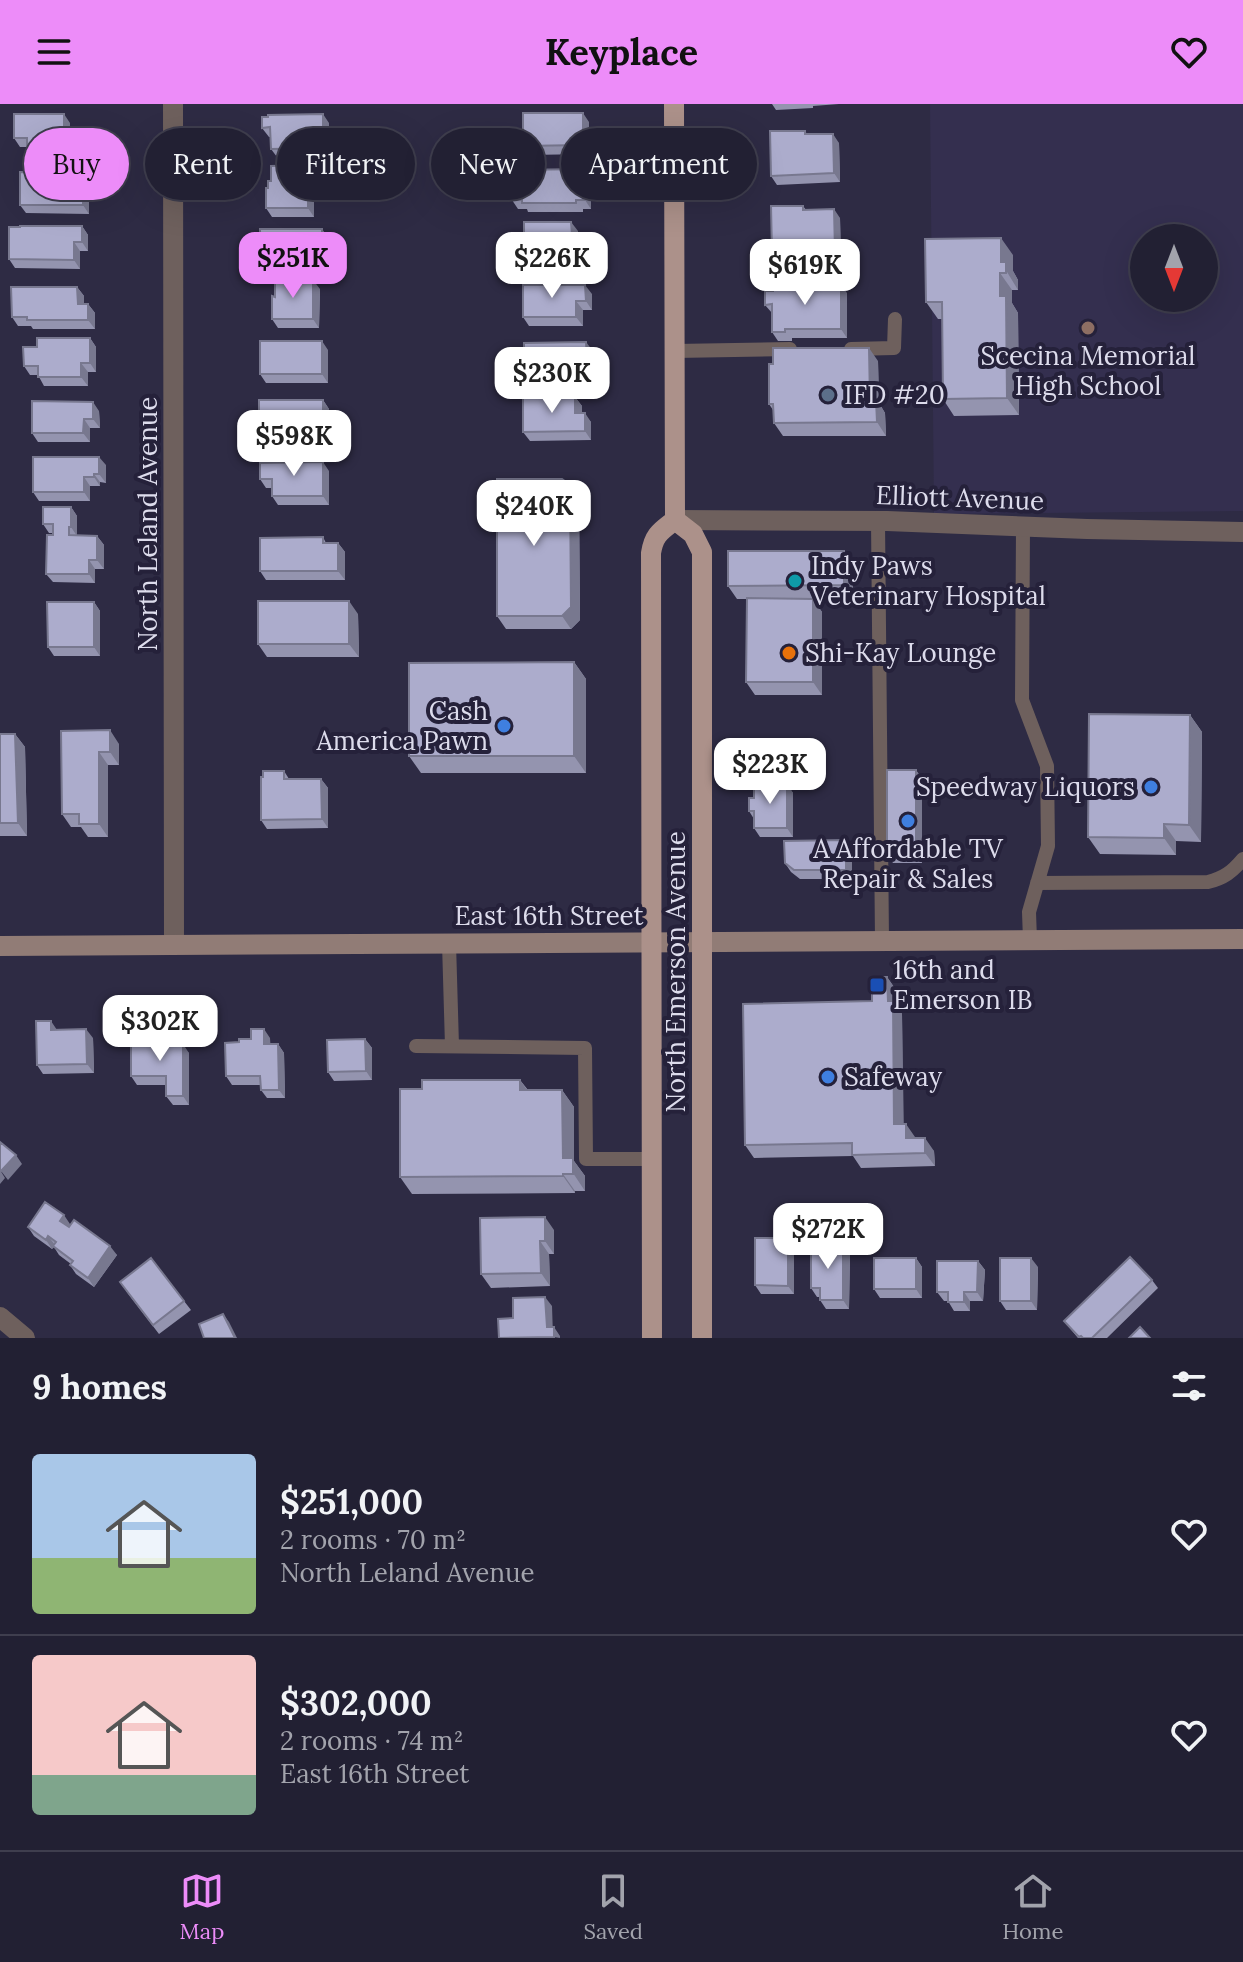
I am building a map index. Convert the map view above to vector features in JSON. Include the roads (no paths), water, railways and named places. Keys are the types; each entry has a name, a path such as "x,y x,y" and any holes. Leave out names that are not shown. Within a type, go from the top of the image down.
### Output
{"main road":[{"path":"674,104 675,520"},
{"name":"North Emerson Avenue","path":"652,1338 651,553 658,533 675,520 693,534 702,552 702,1338"},
{"name":"East 16th Street","path":"0,946 1243,939"}],"street":[{"name":"North Leland Avenue","path":"173,104 174,945"},
{"name":"Elliott Avenue","path":"675,520 878,521 1243,532"},
{"path":"0,1317 25,1338"}],"lane":[{"path":"835,349 894,348 895,319"},
{"path":"675,351 806,349"},
{"path":"878,521 882,941"},
{"path":"1023,526 1022,700 1047,766 1048,846 1029,912 1030,940"},
{"path":"1037,883 1208,882 1223,879 1243,859"},
{"path":"449,943 452,1046"},
{"path":"416,1046 585,1048 586,1159 652,1159"}],"place":[{"name":"Scecina Memorial High School","path":"1088,328"},
{"name":"IFD #20","path":"828,395"},
{"name":"Indy Paws Veterinary Hospital","path":"795,581"},
{"name":"Shi-Kay Lounge","path":"789,653"},
{"name":"Cash America Pawn","path":"504,726"},
{"name":"Speedway Liquors","path":"1151,787"},
{"name":"A Affordable TV Repair & Sales","path":"908,821"},
{"name":"16th and Emerson IB","path":"877,985"},
{"name":"Safeway","path":"828,1077"}]}
